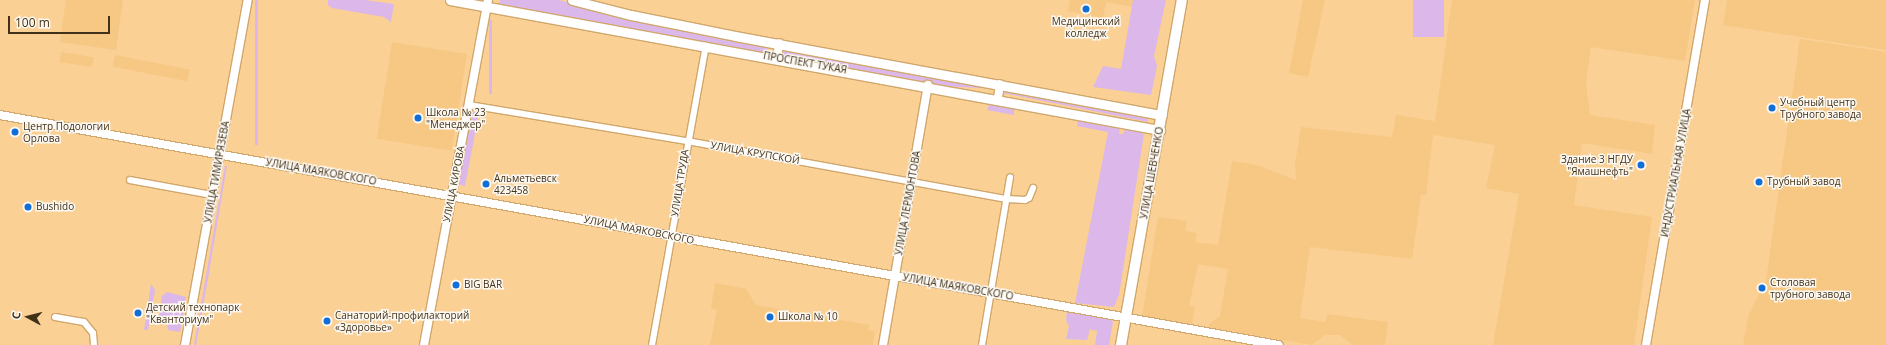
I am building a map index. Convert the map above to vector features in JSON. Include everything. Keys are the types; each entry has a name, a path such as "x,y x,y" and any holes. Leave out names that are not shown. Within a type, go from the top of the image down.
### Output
{"main road":[{"name":"ПРОСПЕКТ ТУКАЯ","path":"450,0 487,3 706,46 998,98 1160,130"},
{"name":"ПРОСПЕКТ ТУКАЯ","path":"572,0 631,15 779,44 1162,115"},
{"name":"УЛИЦА ШЕВЧЕНКО","path":"1121,345 1182,0"}],"street":[{"name":"УЛИЦА ТИМИРЯЗЕВА","path":"185,345 248,0"},
{"name":"ИНДУСТРИАЛЬНАЯ УЛИЦА","path":"1646,345 1704,0"},
{"name":"УЛИЦА КИРОВА","path":"424,345 487,3"},
{"path":"777,58 779,44"},
{"name":"УЛИЦА ТРУДА","path":"652,345 672,236 687,141 706,46"},
{"path":"998,98 1000,84"},
{"name":"УЛИЦА ЛЕРМОНТОВА","path":"883,345 928,86"},
{"name":"УЛИЦА КРУПСКОЙ","path":"469,105 687,141 1007,199 1025,200 1031,195 1033,188"},
{"name":"УЛИЦА МАЯКОВСКОГО","path":"0,115 452,195 1278,345"},
{"path":"982,345 1010,177"},
{"path":"130,180 212,195"},
{"path":"55,317 84,322 92,333 94,345"}],"shaded area":[{"path":"66,0 123,0 116,50 60,42"},
{"path":"255,0 258,0 258,145 255,145"},
{"path":"328,0 365,0 394,4 391,22 384,17 332,8 328,5"},
{"path":"500,0 559,0 627,18 768,46 767,54 499,4"},
{"name":"Медицинский колледж","path":"1070,0 1136,0 1134,7 1106,2 1103,18 1068,11"},
{"path":"1133,0 1166,0 1154,56 1157,66 1151,95 1093,87 1103,66 1121,69"},
{"path":"1303,0 1325,0 1308,77 1289,73"},
{"path":"1413,0 1444,0 1444,37 1413,37"},
{"path":"1452,0 1695,0 1685,61 1591,47 1586,82 1590,115 1655,125 1652,154 1582,143 1574,205 1652,217 1634,345 1493,345 1519,194 1486,188 1495,145 1433,135 1426,195 1421,195 1412,259 1310,247 1300,318 1326,322 1327,314 1388,322 1385,345 1353,345 1340,335 1326,335 1311,345 1209,327 1209,324 1220,316 1228,269 1198,264 1189,306 1195,307 1192,324 1142,317 1158,217 1187,221 1185,231 1197,233 1195,242 1218,245 1232,161 1256,165 1296,180 1295,164 1301,127 1392,137 1396,115 1435,121"},
{"path":"1727,0 1886,0 1886,50 1723,25"},
{"path":"489,20 492,20 492,94 489,94"},
{"name":"Трубный завод","path":"1800,39 1886,52 1886,345 1743,345 1748,316 1766,280"},
{"name":"Школа № 23 \"Менеджер\"","path":"392,42 467,54 452,151 377,139"},
{"path":"781,50 997,86 996,89 943,86 780,56"},
{"path":"61,52 94,57 92,67 59,62"},
{"path":"115,55 190,70 187,81 113,67"},
{"path":"1005,87 1146,117 1148,122 1003,93"},
{"path":"990,103 1014,106 1014,115 987,110"},
{"path":"473,111 479,113 465,186 457,184"},
{"path":"1078,119 1120,127 1119,134 1123,134 1126,127 1138,130 1144,134 1119,295 1114,307 1075,303 1108,132 1077,126"},
{"path":"225,166 227,166 206,290 196,345 194,345"},
{"name":"Школа № 10","path":"715,283 746,289 756,305 869,325 868,330 875,331 873,345 710,345 717,310 711,308"},
{"path":"151,284 155,290 148,330 144,330"},
{"path":"167,292 186,297 180,332 168,330 166,319 159,317 162,296"},
{"path":"1067,311 1110,319 1113,322 1109,345 1095,345 1097,331 1090,329 1087,340 1066,339 1069,326 1066,320"}],"place":[{"name":"Медицинский колледж","path":"1086,9"},
{"name":"Учебный центр Трубного завода","path":"1772,108"},
{"name":"Школа № 23 \"Менеджер\"","path":"418,118"},
{"name":"Центр Подологии Орлова","path":"15,132"},
{"name":"Здание 3 НГДУ \"Ямашнефть\"","path":"1641,165"},
{"name":"Трубный завод","path":"1759,182"},
{"name":"Альметьевск 423458","path":"486,184"},
{"name":"Bushido","path":"28,207"},
{"name":"BIG BAR","path":"456,285"},
{"name":"Столовая трубного завода","path":"1762,288"},
{"name":"Детский технопарк \"Кванториум\"","path":"138,313"},
{"name":"Школа № 10","path":"770,317"},
{"name":"Санаторий-профилакторий «Здоровье»","path":"327,321"}]}
